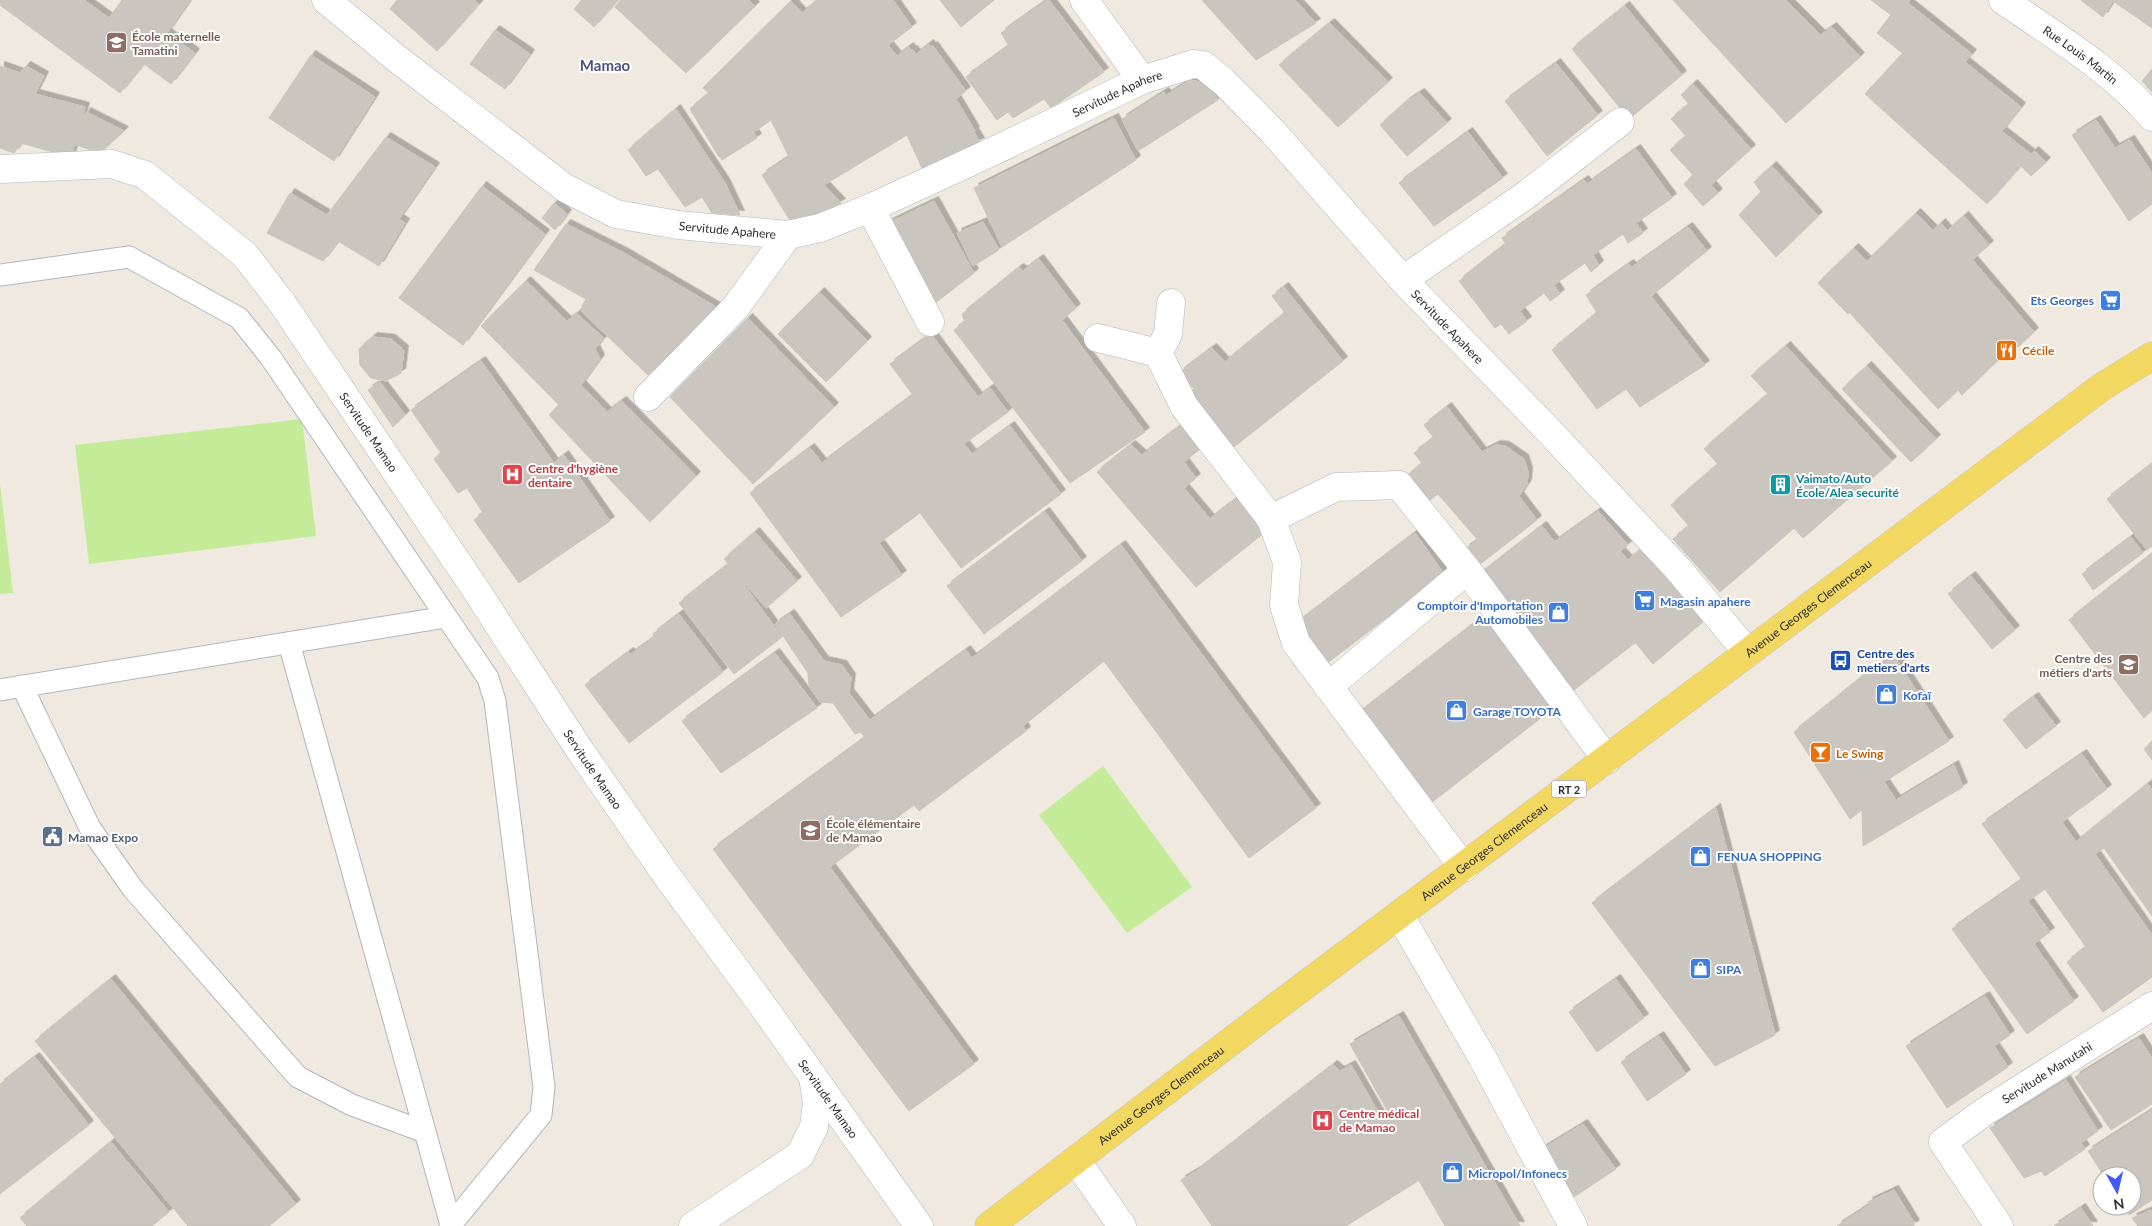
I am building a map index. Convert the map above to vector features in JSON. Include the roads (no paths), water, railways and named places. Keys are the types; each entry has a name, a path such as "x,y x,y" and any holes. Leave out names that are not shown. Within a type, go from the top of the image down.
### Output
{"main road":[{"name":"Avenue Georges Clemenceau","path":"989,1226 1272,1010 1464,868 2103,386 2152,356"}],"street":[{"name":"Servitude Apahere","path":"326,0 396,58 565,188 616,214 678,225 788,235 820,228 870,208 1142,80 1193,64 1203,65 1224,82 1274,132 1402,280 1678,569 1748,654"},
{"path":"1084,0 1142,80"},
{"name":"Rue Louis Martin","path":"2004,0 2106,73 2135,98 2152,117"},
{"path":"1402,280 1526,195 1620,122"},
{"name":"Servitude Mamao","path":"0,169 112,164 146,175 245,255 282,303 476,590 586,760 667,876 919,1226"},
{"path":"870,208 930,322"},
{"path":"648,397 735,308 788,235"},
{"path":"1158,353 1168,334 1171,303"},
{"path":"1098,338 1158,353 1184,406 1271,519 1287,562 1284,604 1296,643 1464,868"},
{"path":"1271,519 1336,487 1398,485 1468,570 1607,760"},
{"path":"1328,687 1468,570"},
{"path":"1400,916 1482,1057 1573,1226"},
{"name":"Servitude Manutahi","path":"1999,1226 1943,1142 1984,1112 2152,1006"},
{"path":"693,1226 800,1154 814,1128 817,1102 813,1077"},
{"path":"1076,1160 1122,1226"}],"lane":[{"path":"0,275 129,257 239,318 272,358 488,678 495,701 544,1087 541,1115 450,1225"},
{"path":"0,690 446,617"},
{"path":"289,643 450,1225"},
{"path":"22,686 90,828 122,874 133,889 298,1077 352,1105 425,1132"}],"place":[{"name":"École maternelle Tamatini","path":"116,43"},
{"name":"Ets Georges","path":"2110,300"},
{"name":"Cécile","path":"2006,350"},
{"name":"Centre d'hygiène dentaire","path":"512,475"},
{"name":"Vaimato/Auto École/Alea securité","path":"1780,485"},
{"name":"Magasin apahere","path":"1644,601"},
{"name":"Comptoir d'Importation Automobiles","path":"1559,612"},
{"name":"Centre des metiers d'arts","path":"1841,660"},
{"name":"Centre des métiers d'arts","path":"2128,665"},
{"name":"Kofaï","path":"1887,695"},
{"name":"Garage TOYOTA","path":"1457,711"},
{"name":"Le Swing","path":"1820,753"},
{"name":"École élémentaire de Mamao","path":"810,830"},
{"name":"Mamao Expo","path":"52,837"},
{"name":"FENUA SHOPPING","path":"1701,856"},
{"name":"SIPA","path":"1700,969"},
{"name":"Centre médical de Mamao","path":"1323,1120"},
{"name":"Micropol/Infonecs","path":"1452,1173"}],"district":[{"name":"Mamao","path":"605,65"}]}
